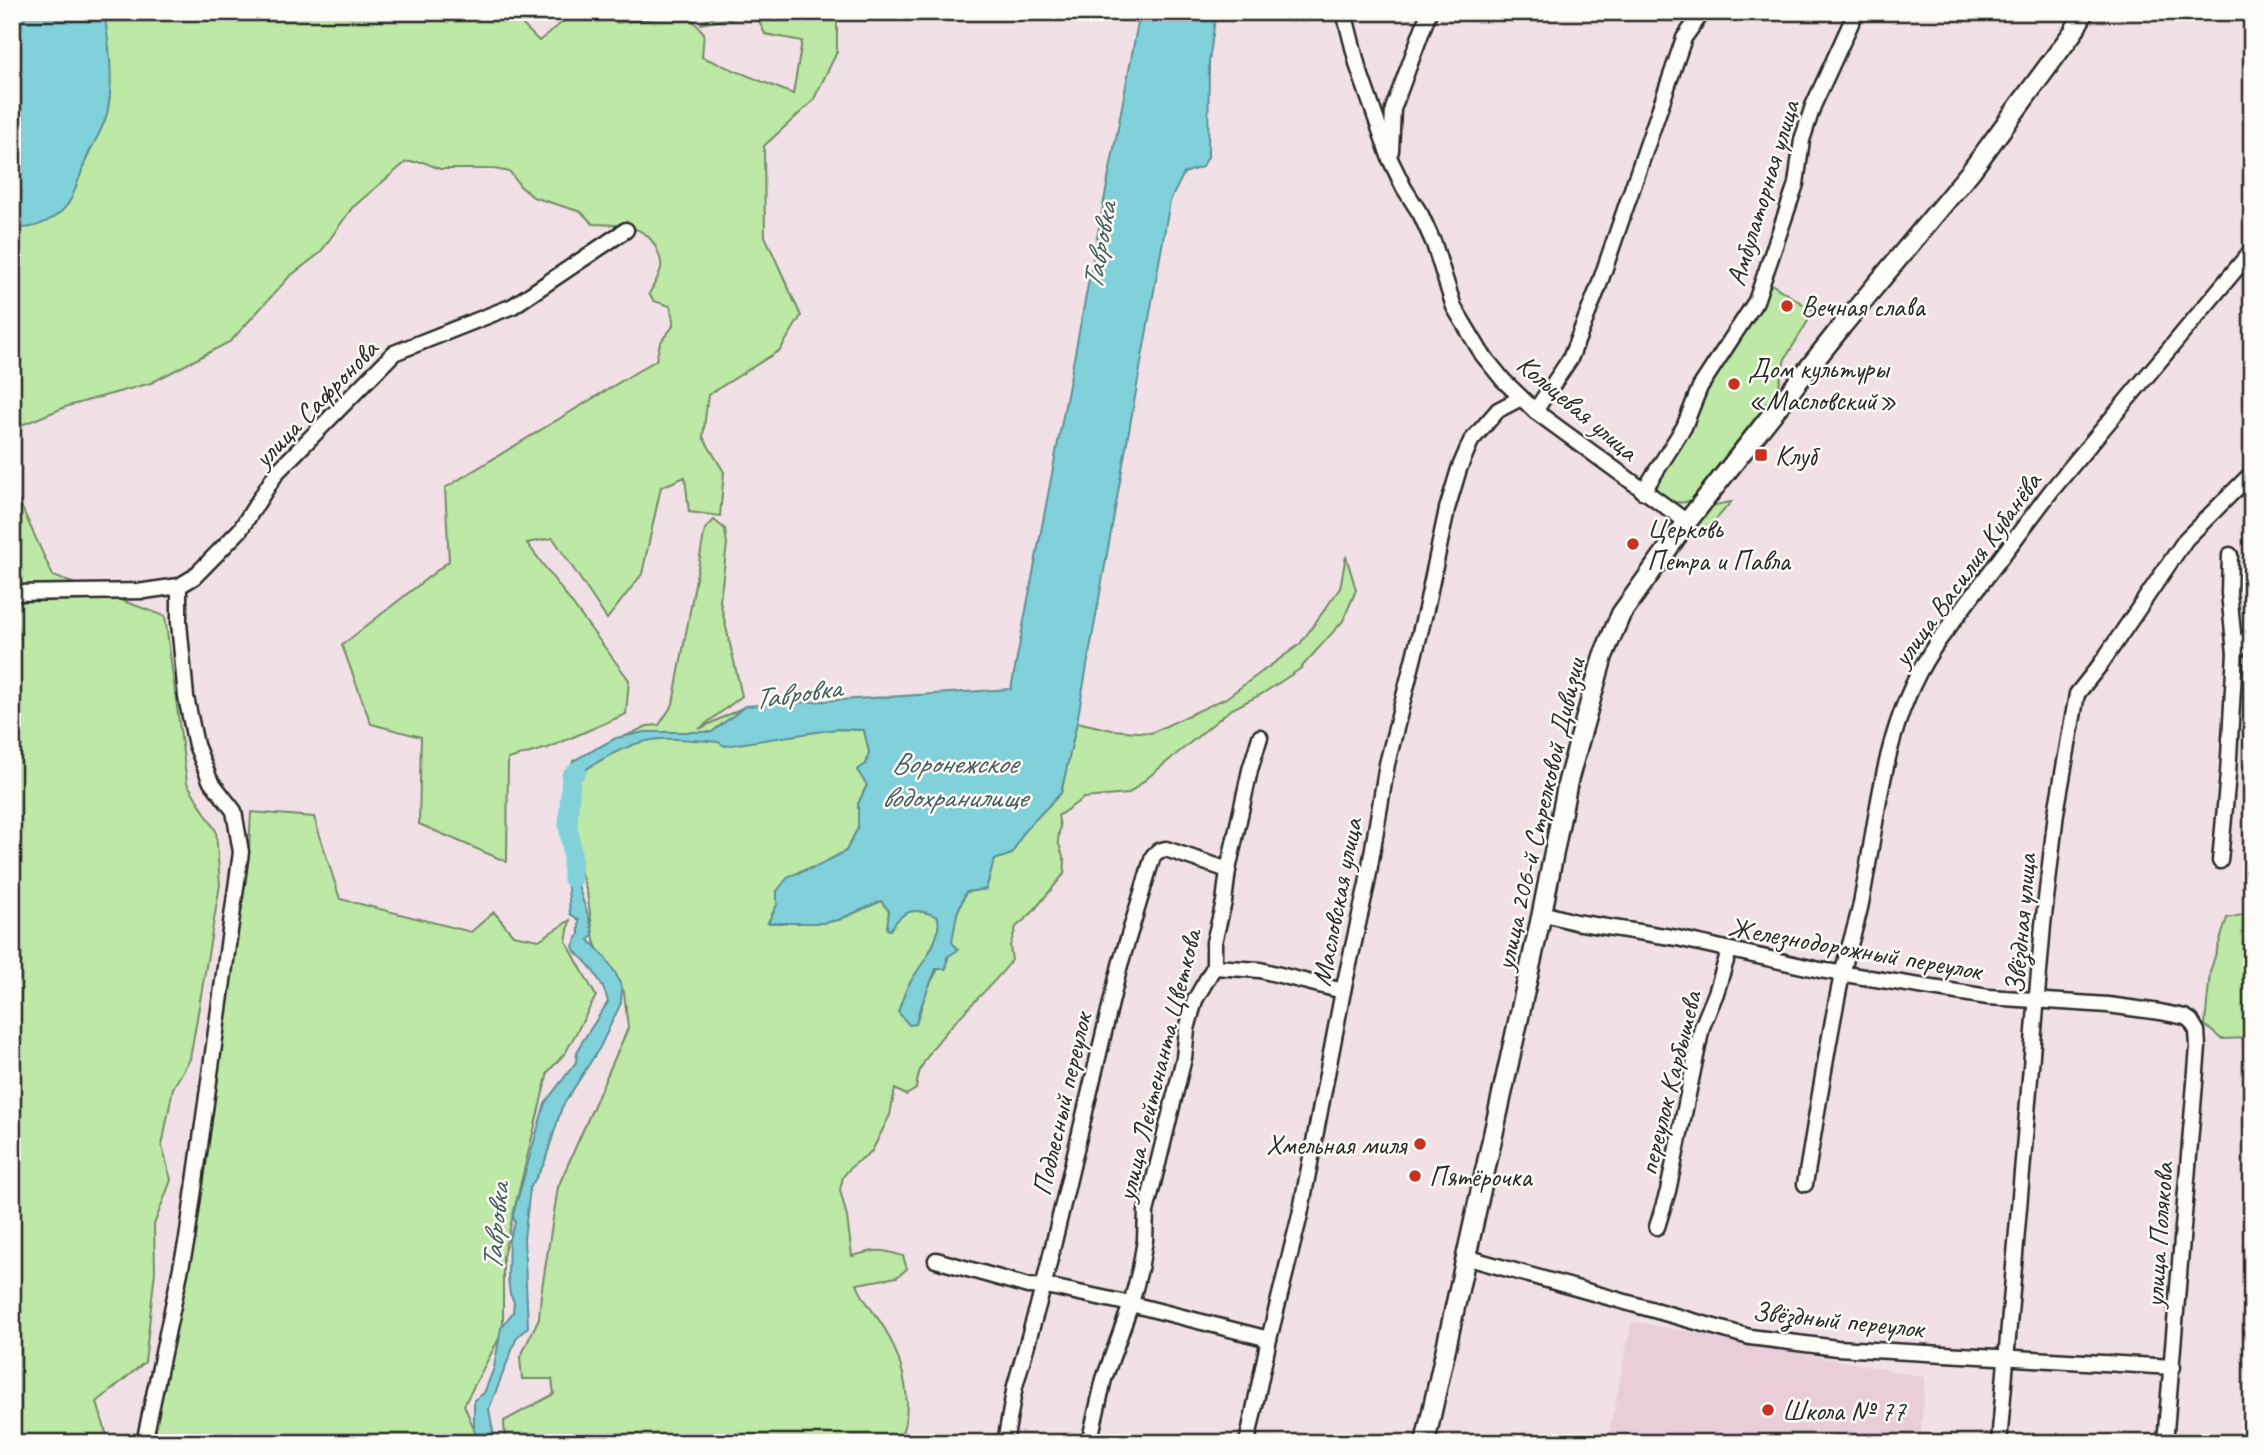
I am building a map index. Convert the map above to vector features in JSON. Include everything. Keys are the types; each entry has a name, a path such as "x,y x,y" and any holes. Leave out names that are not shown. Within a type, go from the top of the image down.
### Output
{"main road":[{"name":"улица 206-й Стрелковой Дивизии","path":"1425,1443 1542,913 1568,780 1603,656 1626,605 1687,522 1970,172 2074,31 2084,12"}],"street":[{"name":"Кольцевая улица","path":"1344,12 1358,66 1390,159 1434,244 1454,307 1482,354 1503,380 1535,411 1687,522"},
{"name":"Кольцевая улица","path":"1390,159 1392,109 1430,12"},
{"name":"Амбулаторная улица","path":"1643,492 1684,427 1700,387 1756,301 1796,184 1802,140 1812,106 1856,12"},
{"path":"1535,411 1570,359 1598,288 1684,38 1699,17"},
{"name":"улица Сафронова","path":"178,586 194,577 240,530 277,472 394,353 513,306 626,230"},
{"name":"улица Василия Кубанёва","path":"1805,1184 1842,973 1859,909 1886,761 1903,706 1922,664 2051,491 2252,250"},
{"name":"Масловская улица","path":"1247,1443 1269,1339 1300,1215 1343,991 1367,884 1387,764 1459,469 1471,441 1497,410 1521,398"},
{"name":"Звёздная улица","path":"1999,1443 2024,1132 2056,813 2077,694 2100,665 2186,538 2252,473"},
{"path":"2220,861 2235,653 2229,593 2230,555"},
{"path":"12,593 144,591 178,586 178,622 185,684 196,745 210,780 234,811 241,852 187,1239 144,1443"},
{"path":"2235,653 2252,633"},
{"name":"улица Лейтенанта Цветкова","path":"1089,1443 1104,1380 1132,1304 1145,1240 1146,1212 1184,1058 1186,1030 1195,1000 1214,967 1213,942 1224,902 1228,870 1250,769 1261,737"},
{"name":"Подлесный переулок","path":"1005,1443 1015,1386 1043,1288 1120,965 1153,856 1166,849 1228,870"},
{"name":"Железнодорожный переулок","path":"1542,913 1575,922 1677,938 1820,970 1988,997 2108,1005 2160,1012 2185,1017 2192,1021 2197,1031"},
{"name":"переулок Карбышева","path":"1657,1227 1668,1191 1702,1027 1729,951"},
{"path":"1214,967 1260,970 1343,991"},
{"name":"улица Полякова","path":"2165,1443 2197,1031"},
{"name":"Звёздный переулок","path":"1465,1256 1750,1336 1837,1348 2172,1367"},
{"path":"936,1260 1028,1286 1051,1287 1132,1304 1269,1339"}],"shaded area":[{"name":"Школа № 77","path":"1632,1321 1925,1377 1920,1443 1607,1443"}],"green space":[{"path":"12,12 510,12 539,41 575,12 614,12 617,23 687,14 704,33 702,57 793,94 802,41 765,34 756,14 700,24 722,12 837,12 837,52 813,101 764,146 765,236 801,316 780,350 708,395 703,437 724,472 720,516 689,512 685,477 661,487 642,574 607,619 553,538 527,543 629,680 626,714 548,748 508,759 507,862 419,824 421,737 371,724 342,645 449,561 445,488 656,360 660,344 673,321 670,306 654,301 649,294 661,266 653,243 639,231 593,224 581,212 533,197 520,186 510,172 494,169 440,169 423,162 406,162 352,208 320,253 289,277 231,341 151,383 68,406 12,429"},
{"path":"1768,282 1814,311 1785,359 1778,389 1691,500 1680,503 1669,500 1649,489 1702,391"},
{"path":"12,486 53,576 165,616 187,783 216,831 220,885 190,1059 173,1088 162,1146 171,1180 154,1225 155,1271 145,1362 97,1402 109,1443 12,1443"},
{"path":"1731,502 1701,537 1690,535 1699,515 1709,507"},
{"path":"714,520 725,529 727,544 720,601 742,696 699,729 746,706 708,735 864,730 869,752 866,764 867,785 858,804 858,828 846,851 818,866 800,871 777,891 777,905 768,922 822,923 839,920 881,901 889,911 887,929 911,911 939,917 940,930 927,957 916,1024 927,989 938,969 946,969 957,913 966,892 986,889 994,860 1012,854 1024,831 1061,793 1077,722 1112,730 1151,733 1226,698 1300,644 1340,588 1346,556 1356,590 1343,621 1300,669 1262,694 1230,710 1128,794 1084,798 1058,816 1058,841 1065,862 1064,874 1031,914 1016,927 1010,946 1012,960 939,1040 921,1068 916,1089 906,1095 895,1089 890,1115 872,1151 851,1167 843,1177 840,1190 852,1256 872,1251 888,1252 903,1256 907,1269 897,1277 857,1284 886,1331 902,1371 907,1401 906,1416 897,1443 505,1443 504,1421 554,1394 552,1379 522,1379 520,1358 539,1318 558,1187 628,1028 624,992 598,952 594,940 587,893 572,844 571,794 583,771 611,743 647,726 659,725 673,704 705,529"},
{"path":"251,812 314,817 340,899 471,932 494,912 513,935 539,940 570,920 566,941 596,996 566,1052 548,1072 503,1256 503,1331 464,1405 478,1438 477,1443 158,1443 155,1424 203,1179 249,848"},
{"path":"2252,913 2252,1038 2221,1039 2205,1025 2210,972 2227,918"}],"water":[{"path":"12,12 104,12 111,85 103,126 67,206 46,222 20,228 12,226"},
{"name":"Воронежское водохранилище","path":"1140,12 1216,12 1209,62 1208,157 1202,167 1184,173 1170,201 1077,722 1061,793 1024,831 1012,854 994,860 986,889 966,892 957,913 952,942 958,950 947,957 946,969 936,969 916,1024 909,1025 898,1012 908,986 937,936 938,917 923,912 911,912 900,917 890,930 887,929 889,911 881,901 838,920 822,923 768,923 777,905 777,891 789,876 818,866 846,851 858,828 858,804 867,785 857,770 866,764 869,752 864,730 836,729 725,746 718,742 685,739 646,741 592,765 579,776 567,801 572,854 592,929 593,935 589,940 616,974 622,989 621,1003 600,1047 562,1107 544,1164 530,1188 524,1239 528,1327 517,1337 489,1409 495,1443 479,1443 474,1430 474,1400 484,1393 494,1368 501,1328 513,1312 514,1302 508,1278 509,1239 515,1223 513,1215 545,1103 576,1062 582,1042 608,1002 595,974 573,946 579,934 579,920 570,914 562,810 563,789 573,761 616,738 645,732 712,732 746,706 1011,689"}],"waterway":[{"name":"Тавровка","path":"572,878 568,824 571,776 577,771"}],"place":[{"name":"Вечная слава","path":"1787,306"},
{"name":"Дом культуры «Масловский»","path":"1734,384"},
{"name":"Клуб","path":"1761,455"},
{"name":"Церковь Петра и Павла","path":"1633,544"},
{"name":"Хмельная миля","path":"1420,1144"},
{"name":"Пятёрочка","path":"1415,1176"},
{"name":"Школа № 77","path":"1768,1410"}]}
